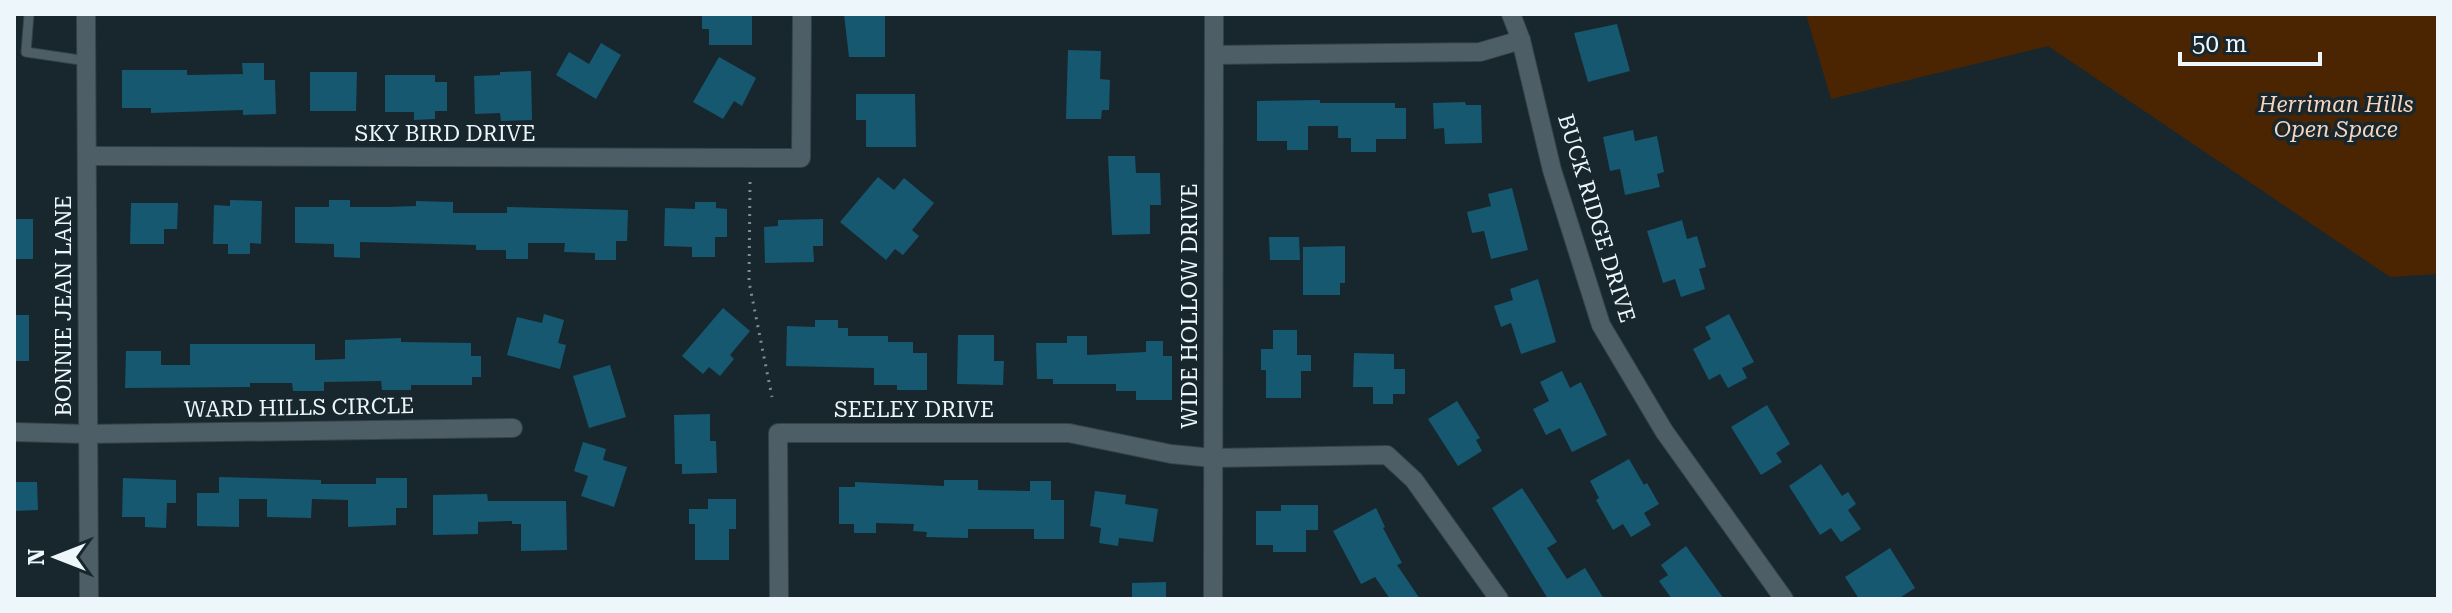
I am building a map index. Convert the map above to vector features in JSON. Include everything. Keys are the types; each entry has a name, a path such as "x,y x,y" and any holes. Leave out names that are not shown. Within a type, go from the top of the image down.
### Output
{"street":[{"name":"BONNIE JEAN LANE","path":"86,14 89,599"},
{"name":"SKY BIRD DRIVE","path":"88,156 801,158 802,14"},
{"name":"WIDE HOLLOW DRIVE","path":"1213,599 1214,14"},
{"name":"BUCK RIDGE DRIVE","path":"1511,14 1521,40 1552,170 1601,325 1664,431 1784,599"},
{"path":"1214,55 1480,52 1521,40"},
{"name":"WARD HILLS CIRCLE","path":"14,432 86,434 513,428"},
{"name":"SEELEY DRIVE","path":"779,599 778,433 1069,433 1171,454 1213,458"},
{"path":"1213,458 1387,455 1414,480 1499,599"}],"lane":[{"path":"29,14 26,52 87,61"}],"path":[{"path":"750,182 749,282 772,397"}],"green space":[{"name":"Herriman Hills Open Space","path":"1806,14 2438,14 2438,274 2390,277 2048,46 1831,99"}],"building":[{"path":"702,14 752,14 752,45 709,45 709,29 702,29"},
{"path":"844,14 885,14 885,57 849,57"},
{"path":"1617,24 1630,71 1588,82 1574,33"},
{"path":"601,43 621,55 596,99 556,75 569,52 589,64"},
{"path":"1068,50 1101,51 1100,79 1110,80 1109,110 1102,110 1101,119 1066,119"},
{"path":"719,57 756,78 742,106 734,101 723,119 693,102"},
{"path":"242,63 264,63 264,80 275,80 276,114 243,115 243,110 151,113 151,108 122,108 122,70 187,70 187,75 243,74"},
{"path":"531,71 532,120 501,121 500,113 475,114 474,76"},
{"path":"310,72 357,72 356,111 310,111"},
{"path":"385,75 435,75 435,82 447,82 447,111 435,111 435,119 414,120 414,112 385,112"},
{"path":"856,94 915,94 916,147 866,147 866,120 856,120"},
{"path":"1320,100 1320,103 1395,103 1395,108 1406,108 1406,139 1376,139 1376,152 1351,152 1351,138 1338,138 1338,126 1308,126 1308,150 1287,150 1287,141 1257,141 1257,101"},
{"path":"1465,102 1466,105 1481,105 1482,143 1445,144 1444,128 1434,129 1433,103"},
{"path":"1633,130 1635,141 1657,136 1664,172 1657,174 1660,187 1625,195 1620,169 1610,171 1603,137"},
{"path":"1108,156 1135,156 1136,173 1160,173 1161,205 1150,205 1150,234 1112,235"},
{"path":"878,177 894,190 904,178 934,203 912,230 919,236 903,255 895,249 886,260 840,222"},
{"path":"1512,188 1528,250 1491,259 1484,231 1472,233 1467,212 1491,206 1488,194"},
{"path":"230,200 262,201 261,244 250,243 250,254 228,254 228,244 213,244 214,205 230,206"},
{"path":"329,200 350,200 350,207 416,206 416,201 453,202 453,213 507,213 507,207 628,210 627,241 616,241 616,260 595,260 595,253 564,252 565,243 528,243 528,259 506,259 506,250 476,250 476,245 360,242 360,258 334,257 334,244 295,243 295,207 329,207"},
{"path":"695,202 716,202 716,208 727,209 727,237 715,237 715,257 692,257 692,247 664,246 665,208 695,209"},
{"path":"131,203 178,203 177,229 164,229 164,244 130,244"},
{"path":"14,219 33,219 33,259 14,259"},
{"path":"823,219 823,246 813,246 814,262 765,263 764,227 778,226 778,220"},
{"path":"1682,220 1687,239 1697,236 1706,267 1699,269 1705,289 1681,297 1675,279 1663,283 1647,231"},
{"path":"1269,237 1299,237 1300,260 1270,260"},
{"path":"1345,246 1345,283 1340,283 1340,295 1303,295 1303,247"},
{"path":"1538,279 1556,342 1521,354 1511,323 1501,327 1494,306 1513,300 1510,289"},
{"path":"723,308 750,331 730,355 734,359 720,376 709,367 703,374 682,356"},
{"path":"544,314 564,320 558,343 566,345 560,369 507,355 517,317 542,323"},
{"path":"1729,314 1754,362 1742,368 1747,378 1728,388 1720,374 1709,380 1693,349 1711,339 1705,327"},
{"path":"14,315 29,315 29,361 14,361"},
{"path":"815,320 838,320 838,328 848,328 848,336 888,336 888,342 913,342 913,353 927,353 927,390 897,390 897,385 874,385 874,368 786,366 787,326 815,327"},
{"path":"1273,330 1297,330 1297,355 1311,355 1311,371 1301,371 1301,398 1266,398 1266,370 1261,370 1261,349 1273,349"},
{"path":"958,335 994,335 994,361 1004,361 1003,385 957,384"},
{"path":"1067,336 1087,336 1087,355 1146,352 1146,341 1163,341 1163,356 1172,356 1172,400 1136,400 1136,391 1116,391 1116,384 1053,384 1053,379 1037,379 1036,343 1067,343"},
{"path":"401,338 401,342 471,343 471,356 481,356 481,377 472,377 472,385 411,385 411,390 382,390 381,381 324,382 324,391 293,391 292,383 250,383 250,387 125,388 126,351 161,351 161,365 190,365 190,344 315,344 315,360 345,359 345,340"},
{"path":"1354,353 1394,354 1394,369 1405,369 1405,394 1393,394 1393,404 1373,404 1373,387 1353,387"},
{"path":"610,365 626,417 589,428 573,376"},
{"path":"1562,371 1570,388 1581,382 1607,435 1572,452 1560,428 1546,435 1533,409 1549,401 1540,382"},
{"path":"1457,401 1480,438 1476,440 1482,451 1458,466 1428,419"},
{"path":"1767,405 1790,444 1776,453 1782,462 1761,475 1731,427"},
{"path":"710,414 710,441 716,441 717,473 682,474 682,464 675,464 674,415"},
{"path":"583,442 606,449 603,460 627,467 614,507 581,496 588,476 574,471"},
{"path":"1629,459 1659,504 1644,513 1651,525 1631,537 1623,524 1613,530 1596,500 1599,498 1590,481"},
{"path":"1821,464 1842,496 1848,492 1856,504 1848,510 1861,529 1841,542 1831,528 1820,535 1789,486"},
{"path":"219,477 321,480 321,484 376,484 376,478 407,478 407,508 396,508 396,525 348,527 348,500 312,499 311,518 267,517 267,499 239,499 239,527 197,526 197,493 219,493"},
{"path":"123,478 176,480 176,503 167,503 166,528 145,527 145,517 122,517"},
{"path":"944,480 978,480 978,490 1030,491 1030,481 1051,481 1051,500 1064,500 1064,539 1034,539 1034,529 968,529 968,538 926,537 927,532 913,531 914,524 876,523 876,533 854,533 854,524 839,524 839,487 855,487 855,482 944,486"},
{"path":"14,482 37,482 38,510 14,511"},
{"path":"1522,488 1557,542 1547,548 1567,579 1585,568 1604,599 1548,599 1492,508"},
{"path":"1095,491 1126,495 1125,504 1158,509 1153,542 1119,538 1118,546 1099,543 1101,528 1090,526"},
{"path":"487,494 488,501 566,501 567,550 521,551 521,524 512,524 512,521 478,522 478,534 433,535 433,495"},
{"path":"708,499 736,499 736,529 729,529 729,560 695,560 695,524 689,524 689,509 708,509"},
{"path":"1281,505 1318,505 1318,530 1306,530 1306,552 1273,552 1273,545 1256,545 1256,511 1281,511"},
{"path":"1376,508 1402,563 1397,565 1420,599 1390,599 1375,577 1361,584 1333,531"},
{"path":"1686,546 1724,599 1672,599 1659,581 1668,575 1661,565"},
{"path":"1890,548 1915,588 1898,599 1859,599 1845,577"},
{"path":"1166,582 1166,599 1132,599 1132,583"}]}
